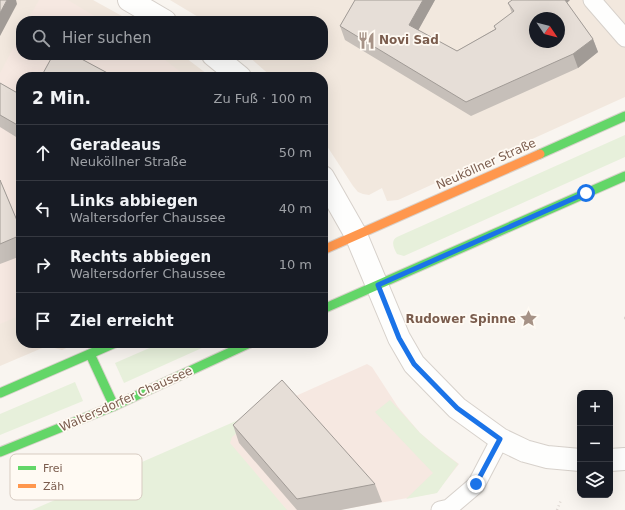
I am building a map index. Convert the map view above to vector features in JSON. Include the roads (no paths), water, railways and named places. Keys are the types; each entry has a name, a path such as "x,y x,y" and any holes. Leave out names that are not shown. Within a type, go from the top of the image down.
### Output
{"main road":[{"name":"Neuköllner Straße","path":"356,235 625,116"},
{"path":"328,307 625,176"},
{"path":"328,248 356,235"},
{"path":"0,393 104,348"},
{"name":"Waltersdorfer Chaussee","path":"0,452 114,406 239,348"},
{"path":"90,354 114,406"}],"street":[{"path":"129,0 156,16"},
{"path":"219,60 234,72"},
{"path":"328,186 356,235 399,338 414,364 457,408 500,439 525,451 547,457 577,460"},
{"path":"613,460 625,459"}],"lane":[{"path":"592,0 625,38"},
{"path":"440,510 449,508 476,484 500,439"}],"place":[{"name":"Novi Sad","path":"366,40"},
{"name":"Rudower Spinne","path":"529,319"}]}
